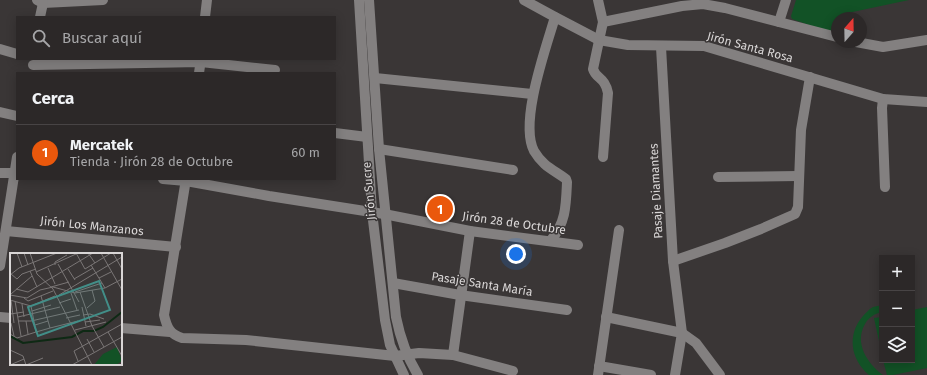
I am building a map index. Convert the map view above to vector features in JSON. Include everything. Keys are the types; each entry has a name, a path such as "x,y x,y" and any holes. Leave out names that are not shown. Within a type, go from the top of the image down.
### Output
{"street":[{"path":"40,16 40,2 103,0"},
{"path":"205,16 207,0"},
{"name":"Jirón Sucre","path":"358,0 372,212 385,320 390,345 404,375"},
{"name":"Jirón Sucre","path":"369,0 384,214 396,317 400,338 418,375"},
{"name":"Jirón Santa Rosa","path":"524,0 600,40 628,45 661,47 704,46 883,99 927,102"},
{"path":"598,0 603,22 593,72 605,83 608,92 603,157"},
{"path":"779,22 786,0"},
{"path":"603,22 682,6 703,4 725,8 831,35"},
{"path":"551,240 557,233 563,221 567,182 566,179 546,166 534,150 530,132 532,94 555,17"},
{"path":"867,44 883,47 927,40"},
{"name":"Pasaje Diamantes","path":"661,47 672,261 682,333 675,375"},
{"path":"0,49 16,54"},
{"path":"32,66 201,61 275,70"},
{"path":"199,72 201,61"},
{"path":"672,261 725,243 795,214 798,207 798,176 801,130 810,77"},
{"path":"375,78 532,94"},
{"path":"883,99 882,108 885,187"},
{"path":"0,112 16,116"},
{"path":"336,133 367,136"},
{"path":"379,149 513,170"},
{"path":"0,173 16,173 0,266"},
{"path":"718,177 798,176"},
{"path":"170,332 166,326 164,316 186,180"},
{"name":"Jirón 28 de Octubre","path":"186,180 269,196 384,214 470,231 551,240 578,245"},
{"path":"619,230 599,370 651,375"},
{"name":"Jirón Los Manzanos","path":"6,231 176,247"},
{"path":"453,355 460,295 470,231"},
{"name":"Pasaje Santa María","path":"393,283 460,295 567,310"},
{"path":"0,317 10,318"},
{"path":"606,317 682,333 696,343 720,375"},
{"path":"122,328 170,332 182,338 246,340 395,356 419,353 453,355 513,371"}],"green space":[{"path":"796,0 909,0 852,12 831,12 831,33 792,19 791,16"},
{"path":"879,306 879,313 870,318 865,324 861,338 867,359 883,375 869,375 858,362 853,346 853,338 858,323 869,310"},
{"path":"927,307 927,368 887,375 884,363 915,363 915,309"},
{"path":"879,317 879,341 874,318"}],"place":[{"name":"Mercatek","path":"440,209"}]}
